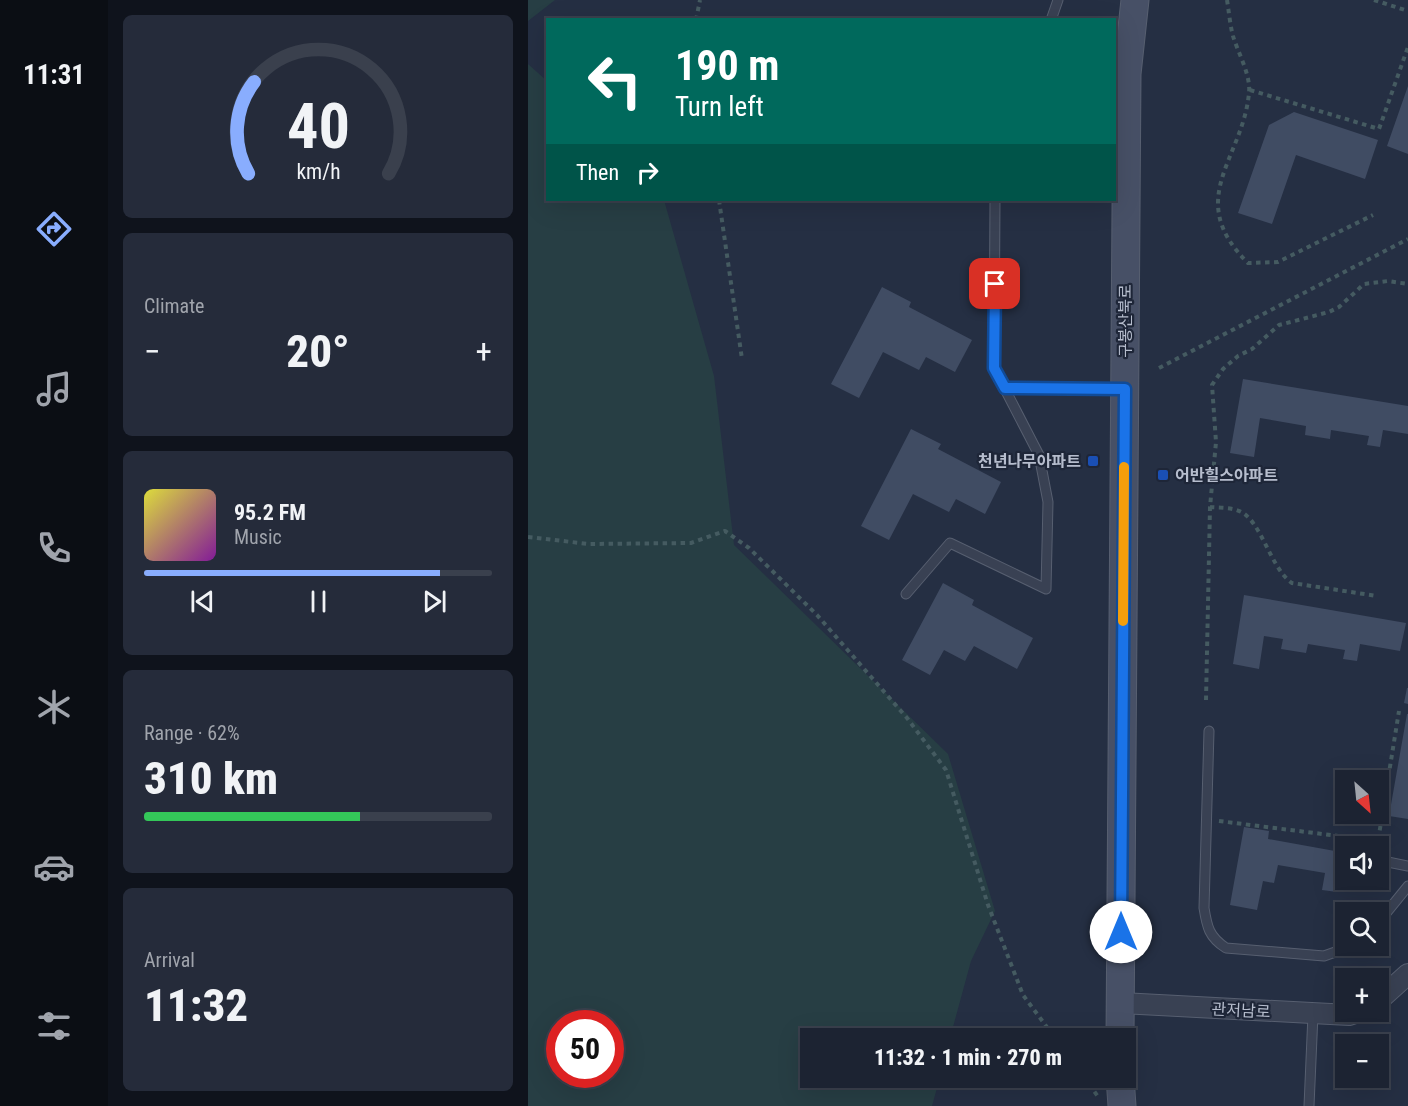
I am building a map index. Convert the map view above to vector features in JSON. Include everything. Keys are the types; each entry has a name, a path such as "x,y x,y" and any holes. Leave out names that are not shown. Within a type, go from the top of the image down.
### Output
{"main road":[{"name":"구봉산북로","path":"1120,1028 1127,74 1135,0"},
{"path":"1121,1088 1122,1106"}],"street":[{"path":"1389,991 1408,974"},
{"name":"관저남로","path":"1120,1003 1335,1015"}],"lane":[{"path":"1052,18 1058,0"},
{"path":"906,594 950,543 1046,589 1048,502 1039,455 994,368 995,201"},
{"path":"1005,388 1125,389"},
{"path":"1209,730 1204,908 1207,927 1213,939 1226,948 1324,956 1335,952"},
{"path":"1389,862 1408,866"},
{"path":"1389,909 1408,886"},
{"path":"1309,1106 1313,1014"}],"path":[{"path":"696,18 700,0"},
{"path":"1227,0 1233,34 1250,90 1245,116 1218,183 1220,215 1233,248 1248,263 1278,262 1372,215"},
{"path":"1374,0 1408,11"},
{"path":"1250,90 1379,129 1408,46"},
{"path":"720,201 742,358"},
{"path":"1159,368 1408,239"},
{"path":"1206,700 1210,507 1216,442 1212,385 1223,369 1252,349 1278,325 1329,312 1339,307 1364,284 1388,281 1408,284"},
{"path":"1210,507 1238,510 1248,516 1282,576 1292,583 1377,596"},
{"path":"528,537 589,544 691,543 725,531 749,548 817,615 907,718 946,770 988,905 1023,995 1048,1028"},
{"path":"1216,821 1378,841 1398,711"},
{"path":"1092,1088 1105,1106"}],"green space":[{"path":"528,0 555,0 528,21"},
{"path":"528,64 546,80 546,201 664,201 714,376 734,545 948,754 995,911 971,961 953,1028 800,1028 800,1088 937,1088 932,1106 528,1106"}],"building":[{"path":"1408,86 1408,154 1387,146"},
{"path":"1294,112 1378,140 1365,179 1296,155 1272,224 1238,213 1269,125"},
{"path":"882,287 911,302 909,307 972,340 955,372 926,357 919,370 883,352 859,398 831,384"},
{"path":"1243,379 1408,406 1408,434 1383,430 1380,447 1367,445 1369,436 1331,430 1330,439 1305,435 1306,426 1260,418 1254,457 1230,453"},
{"path":"911,429 941,444 938,449 1001,482 985,514 956,499 949,512 913,494 889,540 861,526"},
{"path":"943,583 974,600 972,605 1033,638 1017,669 974,646 965,661 944,650 930,675 902,660"},
{"path":"1244,595 1406,623 1400,651 1360,644 1357,661 1343,659 1345,650 1308,644 1306,653 1281,649 1283,639 1264,636 1259,669 1233,664"},
{"path":"1408,688 1408,704 1404,703"},
{"path":"1407,714 1408,714 1408,819 1389,816"},
{"path":"1244,827 1269,831 1268,839 1335,851 1335,890 1337,892 1322,890 1325,873 1278,865 1274,883 1263,881 1257,910 1230,905"}],"slow traffic":[{"path":"1123,621 1124,467"}],"place":[{"name":"천년나무아파트","path":"1093,461"},
{"name":"어반힐스아파트","path":"1163,475"}],"route":[{"path":"995,284 994,368 1005,388 1125,389 1121,932"}]}
